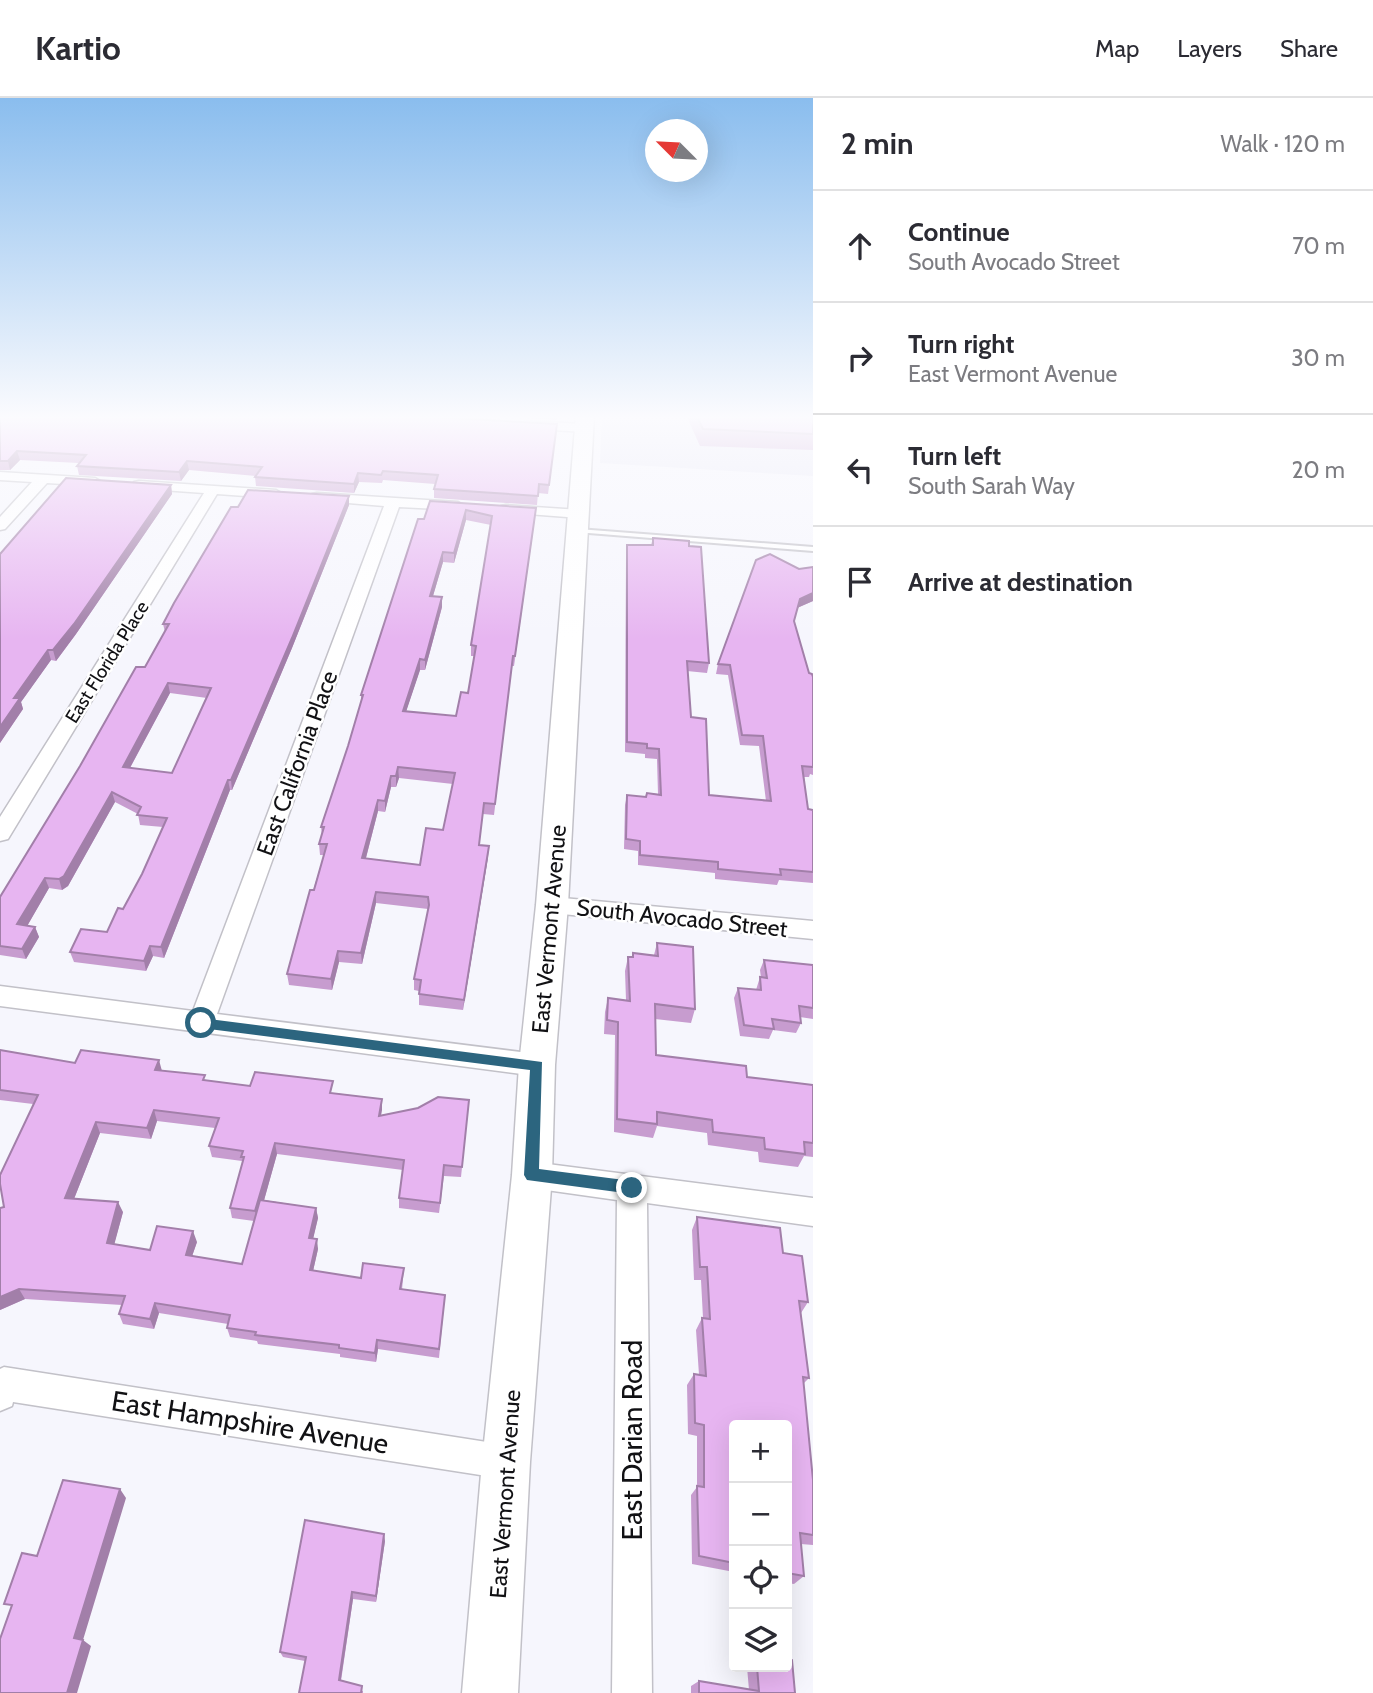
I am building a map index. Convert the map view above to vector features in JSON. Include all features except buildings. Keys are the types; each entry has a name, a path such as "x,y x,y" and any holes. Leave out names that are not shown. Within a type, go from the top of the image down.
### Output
{"street":[{"path":"0,526 33,489"},
{"path":"206,489 480,508 579,523"},
{"name":"East Vermont Avenue","path":"490,1693 506,1462 532,1175 537,1065 552,905 581,489"},
{"name":"East Florida Place","path":"0,834 214,490"},
{"name":"East California Place","path":"201,1023 393,502"},
{"name":"South Avocado Street","path":"552,905 813,930"},
{"path":"0,996 537,1065"},
{"path":"532,1175 813,1212"},
{"name":"East Darian Road","path":"632,1188 632,1693"},
{"name":"East Hampshire Avenue","path":"0,1394 4,1384 506,1462"}],"lane":[{"path":"579,523 813,549"}],"route":[{"path":"201,1023 537,1065 532,1175 632,1188"}]}
